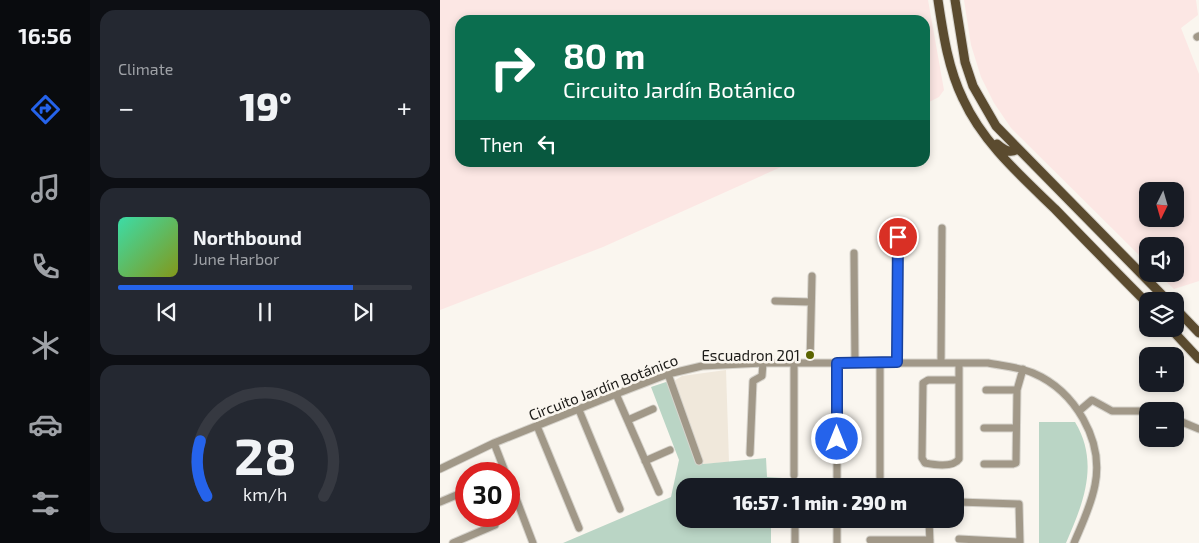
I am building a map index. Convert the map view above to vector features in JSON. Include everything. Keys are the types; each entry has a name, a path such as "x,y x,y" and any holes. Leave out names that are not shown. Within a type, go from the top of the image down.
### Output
{"main road":[{"path":"938,0 944,36 956,84 984,136 1014,169 1139,295"},
{"path":"955,0 965,62 973,86 996,126 1159,292"},
{"path":"984,136 1008,152 1018,148"},
{"path":"1184,318 1199,334"},
{"path":"1178,337 1199,359"}],"street":[{"path":"941,362 942,228"},
{"path":"897,362 898,237"},
{"path":"854,253 855,363"},
{"path":"810,363 812,276"},
{"path":"775,301 811,302"},
{"path":"880,362 880,478"},
{"name":"Circuito Jardín Botánico","path":"440,469 494,443 616,394 668,374 702,366 763,363 880,362 988,364 1034,374 1054,386 1079,411 1093,442 1097,472 1092,498 1074,543"},
{"path":"750,454 753,381 762,376 763,363"},
{"path":"794,363 794,475"},
{"path":"837,363 837,476"},
{"path":"959,363 959,380 958,461 949,464 928,464 923,461 922,386 925,380 959,380"},
{"path":"984,464 1016,463 1017,390 1022,370"},
{"path":"668,374 699,461"},
{"path":"986,390 1017,390"},
{"path":"616,394 659,492"},
{"path":"1079,411 1092,400 1112,411 1139,411"},
{"path":"628,420 654,409"},
{"path":"579,410 620,509"},
{"path":"1184,423 1199,429"},
{"path":"537,426 579,528"},
{"path":"984,428 1016,428"},
{"path":"494,443 501,462"},
{"path":"645,461 670,450"},
{"path":"440,502 455,496"},
{"path":"959,539 1020,542 1021,507 1019,504 964,502"},
{"path":"520,509 533,543"},
{"path":"453,543 490,527"},
{"path":"795,528 795,543"},
{"path":"837,528 837,543"},
{"path":"870,540 930,541 929,528"}],"shaded area":[{"path":"440,0 928,0 944,90 939,97 930,102 930,15 455,15 455,167 781,167 603,247 440,310"},
{"path":"964,0 1196,0 1198,15 1181,28 1199,74 1199,281 1174,289 1167,282 1184,282 1184,237 1139,237 1139,255 1011,128 994,103 981,77 971,45"},
{"path":"726,370 729,462 703,464 674,381 682,376"}],"green space":[{"path":"669,381 703,464 766,458 767,477 782,478 676,478 676,528 771,528 771,543 563,543 671,497 679,460 651,387"},
{"path":"1039,422 1075,422 1087,453 1088,468 1083,498 1066,543 1039,543"}],"place":[{"name":"Escuadron 201","path":"810,355"}],"route":[{"path":"837,439 837,363 897,362 898,237"}]}
